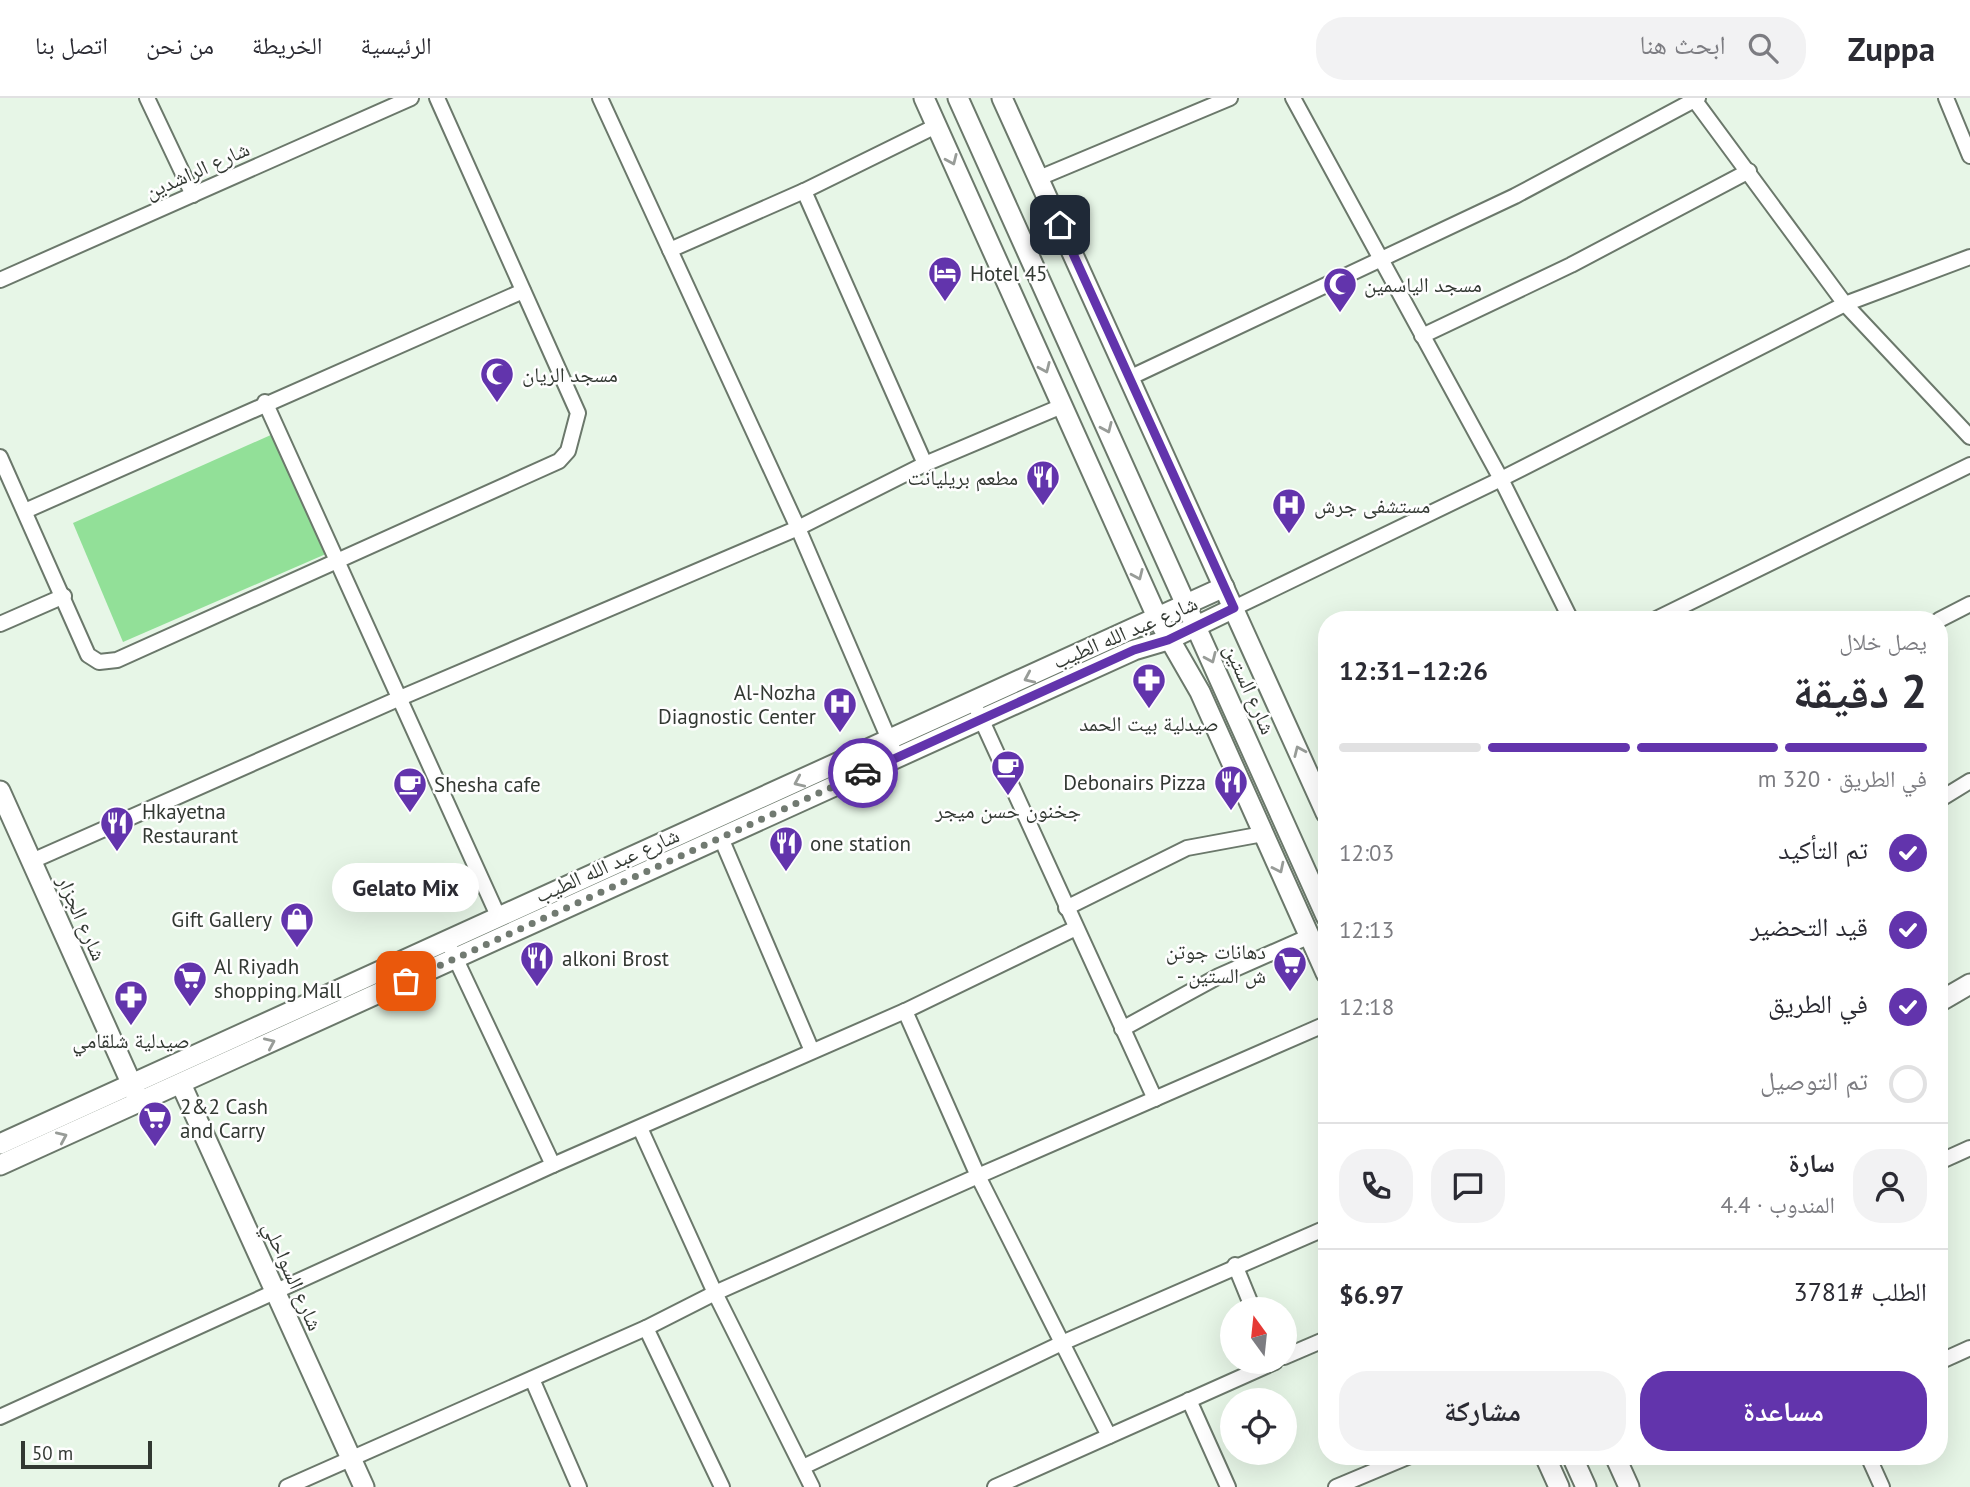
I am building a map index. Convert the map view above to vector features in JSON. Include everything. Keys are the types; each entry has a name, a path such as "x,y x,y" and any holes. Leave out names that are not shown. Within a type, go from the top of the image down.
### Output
{"main road":[{"path":"924,98 1158,619 1200,692 1318,954"},
{"name":"شارع الستين","path":"958,98 1318,898"},
{"name":"شارع الستين","path":"1002,98 1224,587 1318,776"},
{"path":"1011,293 1039,277"},
{"name":"شارع عبد الله الطيب","path":"452,950 499,918 893,750 977,711 1224,587"},
{"name":"شارع عبد الله الطيب","path":"977,711 1134,650 1168,640 1234,608"},
{"name":"شارع عبد الله الطيب","path":"0,1144 136,1093 452,950 721,838 893,750"},
{"name":"شارع الجزار","path":"0,790 136,1093"},
{"path":"1948,997 1970,984"},
{"name":"شارع السواحلي","path":"178,1075 364,1487"},
{"name":"شارع عبد الله الطيب","path":"0,1165 136,1093"},
{"path":"1549,1465 1559,1487"},
{"path":"1576,1465 1586,1487"},
{"path":"1619,1465 1629,1487"}],"street":[{"path":"147,98 192,195"},
{"name":"شارع الراشدين","path":"0,280 411,98"},
{"path":"0,457 88,655 99,662 117,660 559,461 568,451 578,413 437,98"},
{"path":"600,98 798,528 893,750"},
{"path":"1039,178 1230,98"},
{"path":"1293,98 1501,479 1567,611"},
{"path":"1946,98 1970,156"},
{"path":"1129,378 1515,196 1695,99 1844,304 1970,437"},
{"path":"670,250 804,191 936,126"},
{"path":"1422,336 1571,265 1749,171"},
{"path":"804,191 925,464"},
{"path":"1234,608 1501,479 1844,304 1970,257"},
{"path":"24,511 265,402 523,291"},
{"path":"265,402 499,918"},
{"path":"32,862 401,698 798,528 925,464 1062,406"},
{"path":"1672,611 1970,465"},
{"path":"0,624 64,596"},
{"path":"1948,615 1970,604"},
{"path":"977,711 1156,1099"},
{"path":"1948,794 1970,781"},
{"path":"1066,908 1187,848 1263,834"},
{"path":"721,838 812,1051"},
{"path":"0,1417 553,1165 905,1011 1076,928"},
{"path":"1122,1029 1219,976 1310,936"},
{"path":"452,950 553,1165"},
{"path":"905,1011 978,1175 1109,1436"},
{"path":"287,1487 646,1328 715,1293 978,1175 1318,1028"},
{"path":"640,1128 715,1293 811,1487"},
{"path":"1948,1158 1970,1148"},
{"path":"803,1468 1062,1343 1235,1265 1318,1231"},
{"path":"1235,1265 1248,1297"},
{"path":"646,1328 722,1487"},
{"path":"1297,1351 1318,1342"},
{"path":"1948,1358 1970,1349"},
{"path":"995,1487 1248,1374"},
{"path":"533,1379 579,1487"},
{"path":"1189,1400 1228,1487"},
{"path":"1336,1487 1389,1465"},
{"path":"1871,1465 1882,1487"}],"green space":[{"path":"282,430 335,550 123,642 73,523"}],"way so far":[{"path":"406,981 863,773"}],"place":[{"name":"Hotel 45","path":"945,303"},
{"name":"مسجد الياسمين","path":"1340,314"},
{"name":"مسجد الريان","path":"497,404"},
{"name":"مطعم بريليانت","path":"1043,507"},
{"name":"مستشفى جرش","path":"1289,535"},
{"name":"صيدلية بيت الحمد","path":"1149,710"},
{"name":"Al-Nozha Diagnostic Center","path":"840,734"},
{"name":"جخنون حسن ميجر","path":"1008,797"},
{"name":"Debonairs Pizza","path":"1231,812"},
{"name":"Shesha cafe","path":"410,814"},
{"name":"Hkayetna Restaurant","path":"117,853"},
{"name":"one station","path":"786,873"},
{"name":"Gift Gallery","path":"297,949"},
{"name":"Gelato Mix","path":"406,981"},
{"name":"alkoni Brost","path":"537,988"},
{"name":"دهانات جوتن - ش الستين","path":"1290,993"},
{"name":"Al Riyadh shopping Mall","path":"190,1008"},
{"name":"صيدلية شلقامي","path":"131,1027"},
{"name":"2&2 Cash and Carry","path":"155,1148"}],"route":[{"path":"863,773 1134,650 1168,640 1234,608 1060,225"}]}
